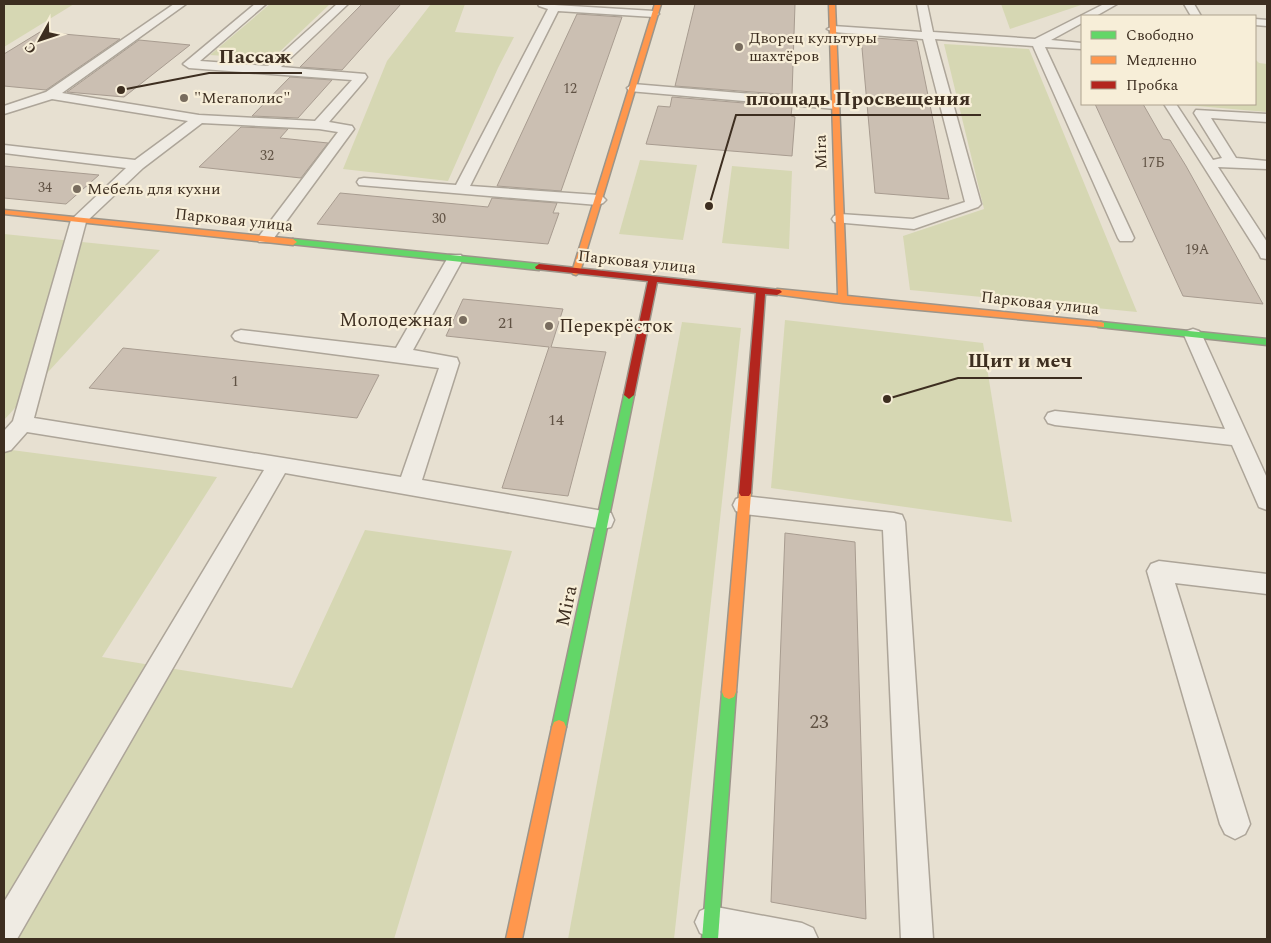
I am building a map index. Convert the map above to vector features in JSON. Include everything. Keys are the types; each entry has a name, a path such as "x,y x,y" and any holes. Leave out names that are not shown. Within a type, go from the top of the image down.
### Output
{"main road":[{"name":"Mira","path":"832,4 843,300"},
{"path":"576,272 656,9"},
{"name":"Парковая улица","path":"4,212 843,300 1267,342"},
{"name":"Mira","path":"514,939 653,280"},
{"path":"710,931 761,291"}],"lane":[{"path":"4,110 51,95 181,4"},
{"path":"261,4 189,64 361,77 319,125"},
{"path":"271,70 343,4"},
{"path":"840,219 914,224 973,204 928,35 922,4"},
{"path":"1090,15 1112,4"},
{"path":"1189,4 1195,15"},
{"path":"461,190 550,5 656,9"},
{"path":"1037,43 1081,20"},
{"path":"833,29 1081,46"},
{"path":"1037,43 1126,238"},
{"path":"633,88 836,105"},
{"path":"51,95 199,119 319,125 347,129 265,240"},
{"path":"1171,105 1207,164 1266,251"},
{"path":"1231,162 1201,113 1267,118"},
{"path":"4,444 22,424 80,220 138,165 199,119"},
{"path":"4,149 138,165"},
{"path":"1207,164 1231,162 1267,165"},
{"path":"364,182 598,200"},
{"path":"402,355 455,259"},
{"path":"1193,335 1267,500"},
{"path":"241,336 402,355 450,363 409,486"},
{"path":"1054,418 1239,438"},
{"path":"22,424 279,464 603,520"},
{"path":"4,931 279,464"},
{"path":"744,505 894,522 917,939"},
{"path":"1235,824 1159,572 1267,584"},
{"path":"710,931 802,939"}],"green space":[{"path":"4,4 74,4 4,47"},
{"path":"270,4 330,4 272,59 210,55"},
{"path":"431,4 465,4 455,32 514,37 498,68 448,181 343,169 387,61"},
{"path":"1001,4 1084,4 1010,29"},
{"path":"944,44 1029,49 1137,312 910,290 903,236 984,209"},
{"path":"1256,60 1259,63 1267,64 1267,112 1186,105 1256,105"},
{"path":"640,160 697,165 683,240 619,234"},
{"path":"732,166 792,171 789,249 722,243"},
{"path":"4,234 160,250 4,420"},
{"path":"785,320 983,343 1012,522 771,488"},
{"path":"682,322 741,328 674,939 568,939"},
{"path":"4,449 217,477 102,657 292,688 365,530 512,551 394,939 4,939"}],"building":[{"path":"362,4 401,4 342,70 300,67"},
{"name":"Дворец культуры шахтёров","path":"695,4 795,4 792,95 675,86"},
{"path":"577,14 622,17 561,191 497,186"},
{"path":"40,32 120,39 46,90 4,86 4,54"},
{"path":"861,37 917,41 949,199 875,193"},
{"path":"139,40 190,45 124,97 67,92"},
{"path":"290,77 332,80 298,118 252,116"},
{"path":"672,97 792,107 791,116 795,117 792,156 646,144 658,106 670,107"},
{"path":"1095,105 1144,105 1163,139 1170,140 1186,166 1263,304 1183,296"},
{"path":"241,127 288,129 280,138 328,143 301,178 199,167"},
{"path":"4,166 99,175 66,204 4,198"},
{"path":"340,193 488,207 492,198 557,203 553,213 559,213 548,244 317,224"},
{"path":"463,299 563,309 551,347 606,352 568,496 502,488 549,347 446,336"},
{"path":"123,348 379,375 357,418 89,388"},
{"path":"785,533 855,542 866,919 771,902"}],"traffic: fast":[{"path":"293,242 539,267"},
{"path":"1101,325 1267,342"},
{"path":"559,727 629,395"},
{"path":"710,939 729,692"}],"traffic: slow":[{"path":"576,272 658,4"},
{"path":"832,4 843,300"},
{"path":"4,212 293,242"},
{"path":"777,292 1101,325"},
{"path":"729,692 745,493"},
{"path":"514,939 559,727"}],"traffic: jam":[{"path":"539,267 777,292"},
{"path":"629,395 653,280"},
{"path":"745,493 761,291"}],"place":[{"name":"Дворец культуры шахтёров","path":"739,47"},
{"name":"Пассаж","path":"121,90"},
{"name":"\"Мегаполис\"","path":"184,98"},
{"name":"Мебель для кухни","path":"77,189"},
{"name":"площадь Просвещения","path":"709,206"},
{"name":"Молодежная","path":"463,320"},
{"name":"Перекрёсток","path":"549,326"},
{"name":"Щит и меч","path":"887,399"}]}
